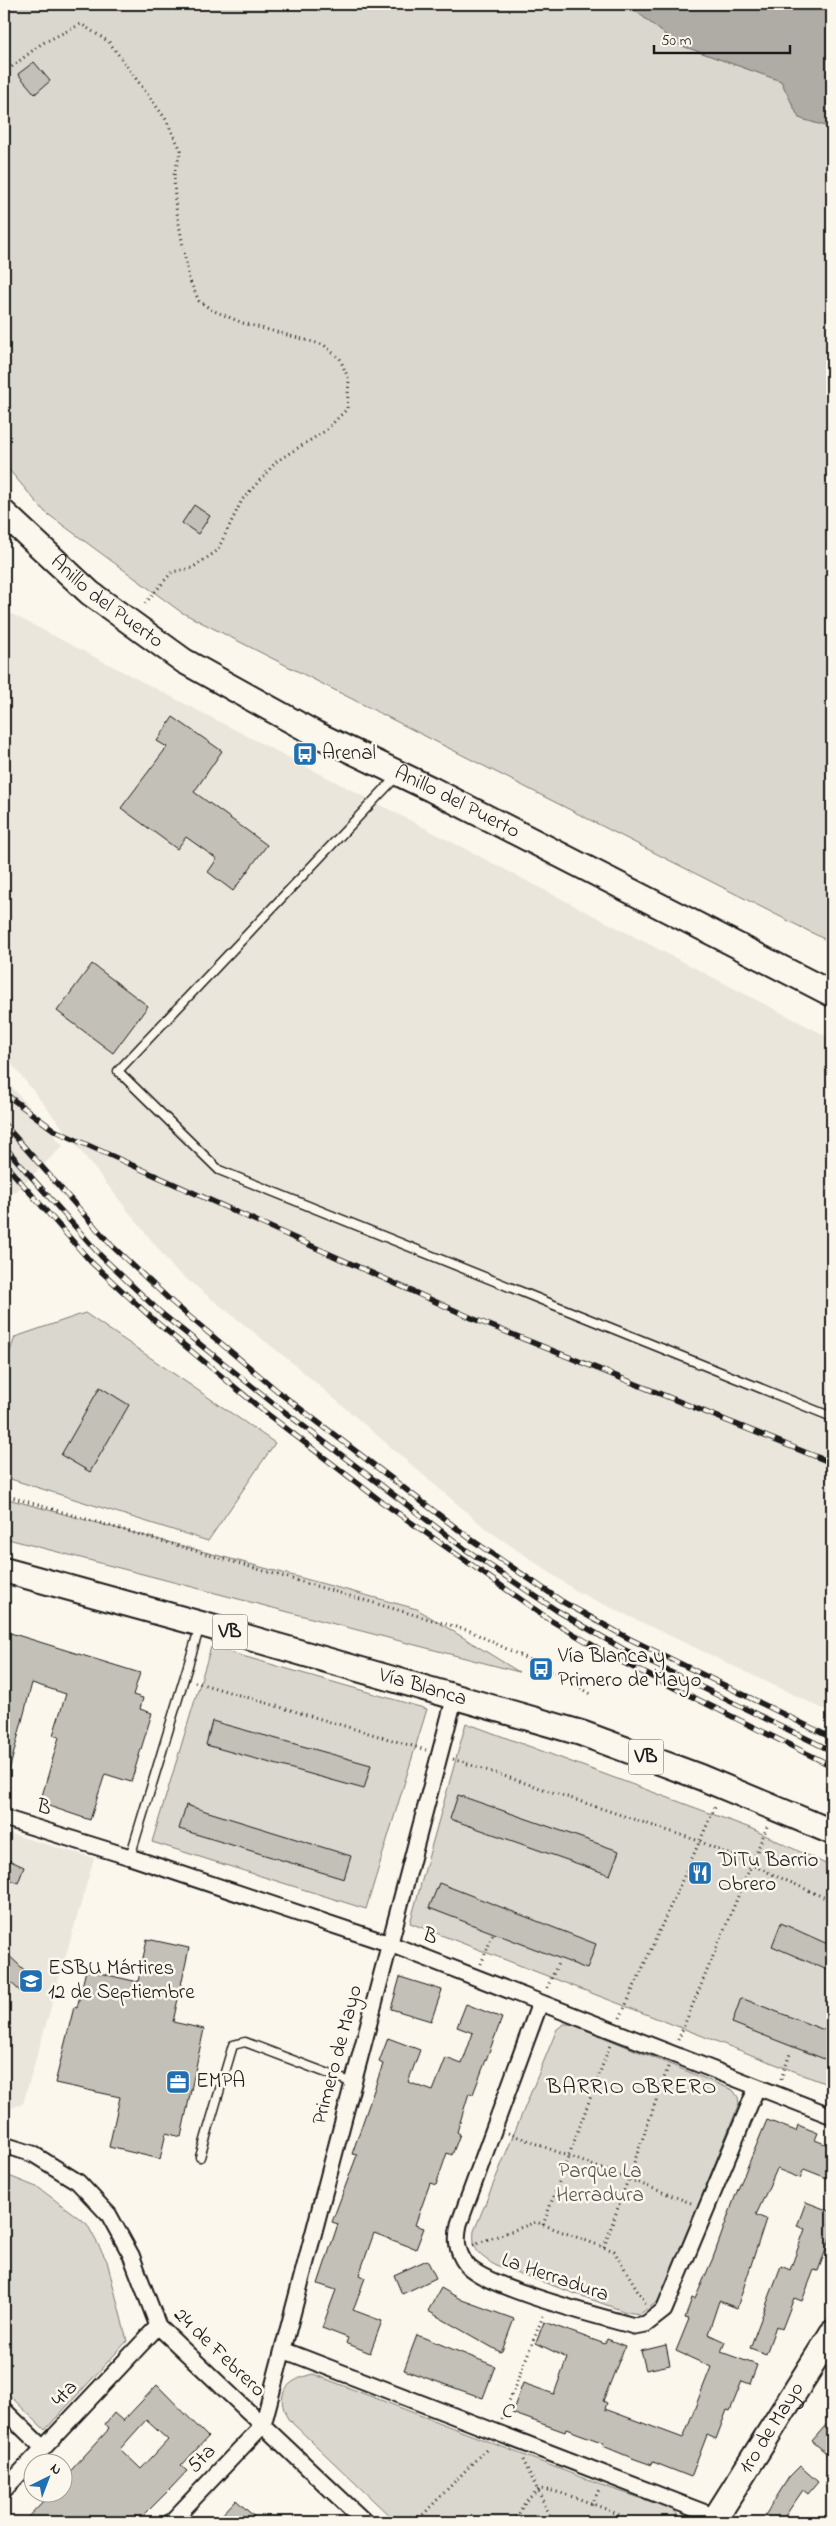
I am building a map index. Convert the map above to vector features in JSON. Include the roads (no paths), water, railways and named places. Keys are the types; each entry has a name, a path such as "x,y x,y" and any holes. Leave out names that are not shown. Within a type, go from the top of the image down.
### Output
{"main road":[{"name":"Anillo del Puerto","path":"4,513 83,587 130,624 184,662 314,733 832,994"},
{"name":"Vía Blanca","path":"4,1570 581,1732 725,1787 832,1832"},
{"name":"1ro de Mayo","path":"717,2520 832,2333"}],"street":[{"name":"Primero de Mayo","path":"263,2425 455,1696"},
{"name":"B","path":"4,1818 130,1857 390,1944 832,2116"},
{"name":"La Herradura","path":"540,2003 493,2127 459,2224 456,2238 466,2265 478,2274 549,2302 634,2326 646,2324 655,2319 664,2310 757,2087"},
{"name":"24 de Febrero","path":"4,2145 33,2154 78,2182 109,2214 131,2255 158,2326 365,2522"},
{"name":"4ta","path":"4,2490 158,2326"},
{"name":"C","path":"283,2350 514,2437 717,2520"},
{"path":"4,2410 43,2448"},
{"name":"5ta","path":"171,2522 263,2425"}],"lane":[{"path":"398,774 118,1071 219,1170 832,1417"},
{"path":"130,1857 201,1624"},
{"path":"200,2157 233,2045 245,2042 353,2083"}],"railway":[{"path":"4,1093 54,1130 474,1319 832,1463"},
{"path":"4,1124 112,1246 172,1302 281,1394 472,1540 563,1602 628,1638 832,1738"},
{"path":"4,1146 101,1256 161,1313 273,1403 465,1549 556,1610 623,1649 832,1751"},
{"path":"4,1163 91,1262 155,1321 266,1413 382,1502 550,1620 618,1660 832,1766"}],"place":[{"name":"Arenal","path":"305,754"},
{"name":"Vía Blanca y Primero de Mayo","path":"541,1669"},
{"name":"DiTu Barrio Obrero","path":"700,1873"},
{"name":"ESBU Mártires 12 de Septiembre","path":"31,1981"},
{"name":"EMPA","path":"178,2082"}],"district":[{"name":"BARRIO OBRERO","path":"632,2088"}],"park label":[{"name":"Parque La Herradura","path":"600,2184"}]}
